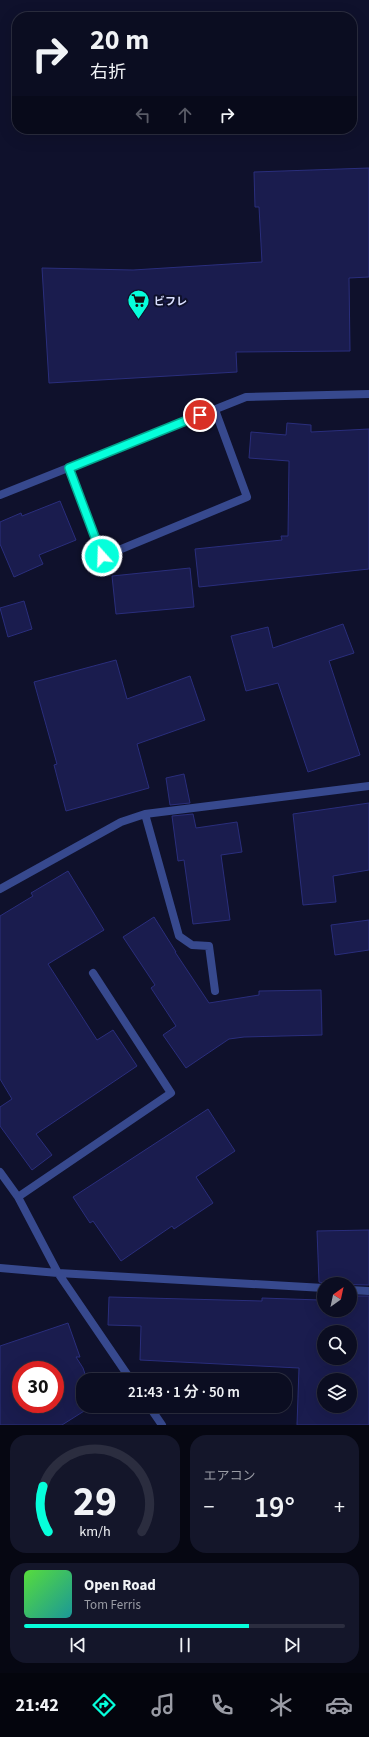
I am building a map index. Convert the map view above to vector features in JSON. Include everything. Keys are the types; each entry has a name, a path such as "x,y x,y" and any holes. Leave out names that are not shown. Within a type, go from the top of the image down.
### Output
{"street":[{"path":"0,495 246,398 369,394"},
{"path":"69,468 102,556 247,497 215,410"},
{"path":"0,889 121,822 145,814 369,786"},
{"path":"145,814 179,936 192,945 209,946 215,992"},
{"path":"18,1197 170,1093 93,973"},
{"path":"0,1172 18,1197 58,1273 126,1373"},
{"path":"0,1268 58,1273 317,1288"},
{"path":"357,1290 369,1291"},
{"path":"154,1413 162,1425"}],"building":[{"path":"369,168 369,277 349,278 350,351 236,352 237,372 49,383 42,268 133,270 262,262 259,207 255,207 254,172"},
{"path":"287,423 311,425 311,432 369,429 369,569 199,587 195,549 282,540 281,536 288,536 289,461 249,458 251,432 286,435"},
{"path":"60,501 76,540 39,555 43,564 14,577 0,544 0,522 21,513 22,516"},
{"path":"190,568 194,607 116,614 112,576"},
{"path":"24,601 32,629 8,637 0,608"},
{"path":"343,624 354,653 329,661 360,755 308,772 278,683 246,691 231,636 268,627 273,648"},
{"path":"116,660 127,699 190,676 205,720 137,744 149,788 66,811 54,765 57,764 34,682"},
{"path":"184,774 190,803 170,805 166,778"},
{"path":"369,803 369,870 333,876 336,902 303,905 293,814"},
{"path":"193,814 196,828 237,822 242,852 221,855 230,920 193,924 184,860 178,861 172,816"},
{"path":"68,871 104,930 48,964 97,1040 113,1030 137,1066 36,1134 52,1155 32,1170 0,1126 0,1107 12,1099 0,1079 0,916 33,896 31,893"},
{"path":"154,917 209,1003 259,995 259,991 321,990 322,1035 244,1037 229,1039 186,1068 163,1035 176,1026 151,988 155,985 123,937"},
{"path":"369,920 369,950 335,955 331,925"},
{"path":"208,1109 235,1151 196,1177 213,1203 174,1229 172,1226 121,1261 93,1221 90,1223 73,1197"},
{"path":"369,1230 369,1285 357,1285 357,1277 319,1277 317,1231"},
{"path":"357,1296 369,1296 369,1425 297,1425 299,1368 140,1360 141,1326 108,1325 109,1297 262,1301 262,1298 317,1300 317,1317 357,1317"},
{"path":"68,1323 80,1357 76,1357 85,1373 76,1373 76,1413 81,1413 62,1425 0,1425 0,1346"}],"place":[{"name":"ビフレ","path":"139,320"}],"route":[{"path":"102,556 69,468 200,415"}]}
